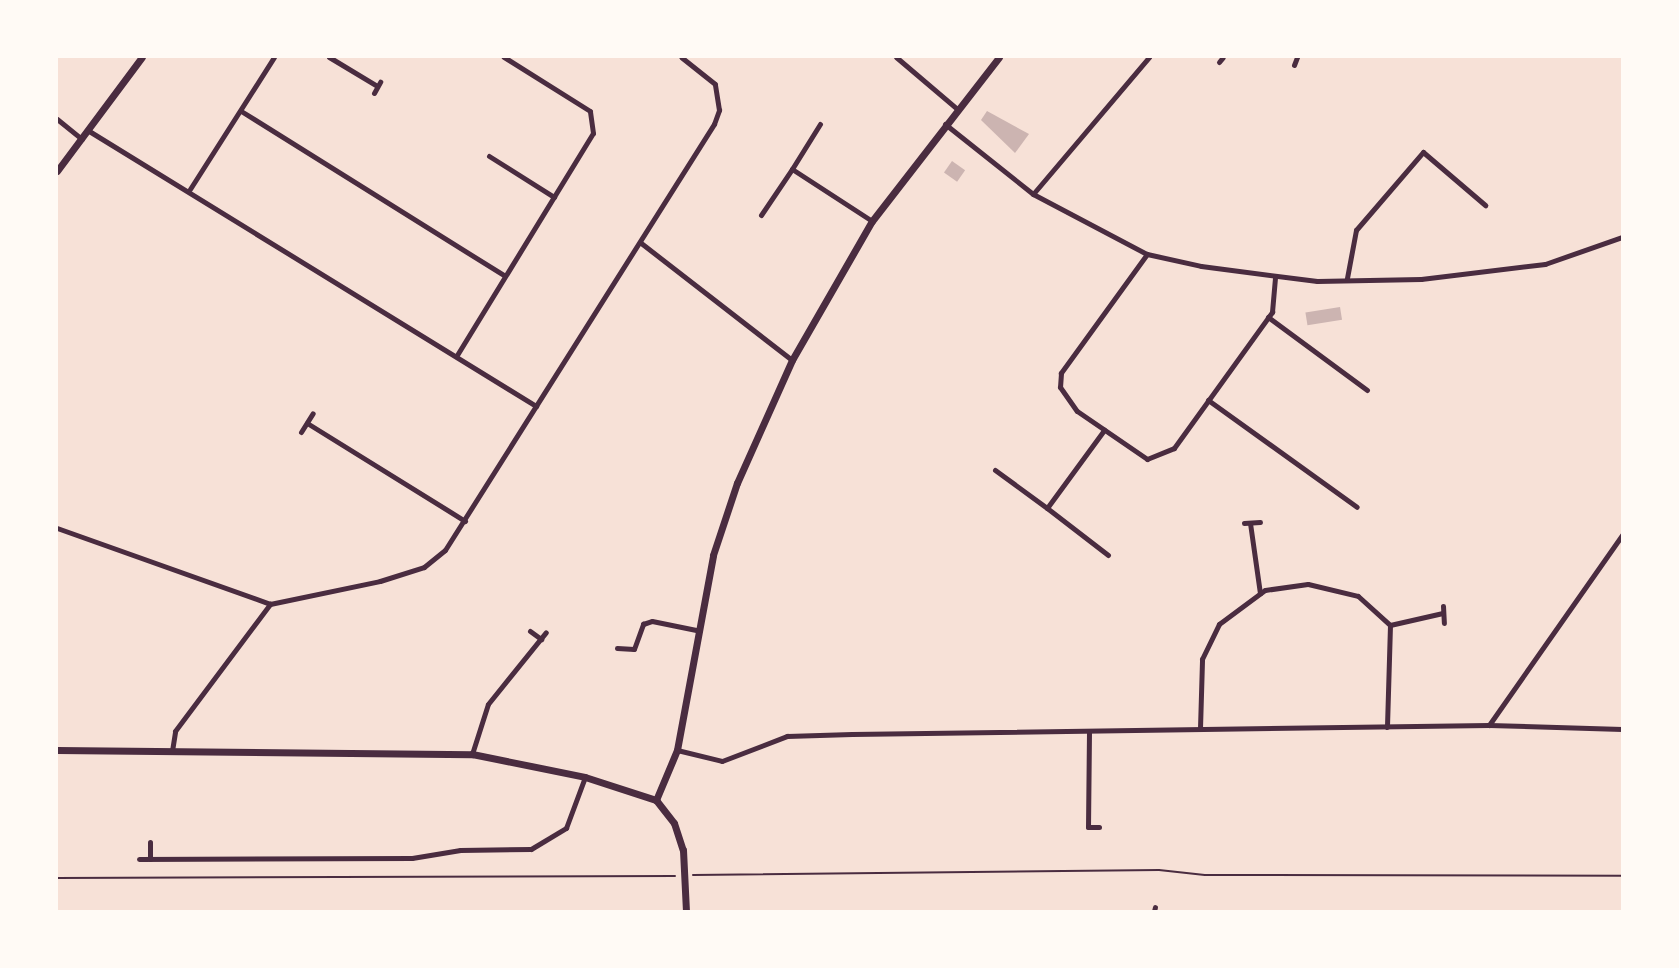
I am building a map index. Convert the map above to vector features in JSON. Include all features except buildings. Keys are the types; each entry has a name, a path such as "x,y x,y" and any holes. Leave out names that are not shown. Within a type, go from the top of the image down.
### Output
{"street":[{"path":"57,171 142,57"},
{"path":"190,189 274,57"},
{"path":"329,57 379,84 374,93"},
{"path":"457,356 503,275 593,133 594,120 590,111 504,57"},
{"path":"57,528 270,604 424,567 445,550 465,521 714,124 719,110 715,84 681,57"},
{"path":"896,57 956,108"},
{"path":"656,800 677,750 696,630 737,483 792,360 872,221 956,108 999,57"},
{"path":"1033,194 1149,57"},
{"path":"1294,65 1297,57"},
{"path":"241,111 503,275"},
{"path":"57,119 82,139"},
{"path":"761,215 820,124"},
{"path":"945,124 1033,194 1147,254 1275,277 1421,279 1545,264 1622,237"},
{"path":"89,131 190,189 536,406"},
{"path":"1347,278 1356,230 1423,152 1485,205"},
{"path":"489,156 554,197"},
{"path":"792,169 872,221"},
{"path":"641,243 792,360"},
{"path":"1147,254 1061,373 1066,400 1136,454 1157,457 1174,448 1268,317 1275,277"},
{"path":"1268,317 1367,390"},
{"path":"1208,400 1357,507"},
{"path":"301,432 313,413"},
{"path":"307,423 465,521"},
{"path":"1047,508 1104,430"},
{"path":"995,470 1108,555"},
{"path":"1260,522 1247,523 1260,593"},
{"path":"1490,725 1622,535"},
{"path":"1200,728 1208,641 1219,624 1260,593 1308,584 1341,589 1372,604 1390,625 1387,727"},
{"path":"172,751 176,731 270,604"},
{"path":"1390,625 1443,610 1444,623"},
{"path":"617,648 634,649 643,624 652,621 696,630"},
{"path":"530,630 541,639"},
{"path":"472,754 489,704 546,632"},
{"path":"677,750 722,761 787,736 1490,725 1622,729"},
{"path":"1089,732 1089,826 1099,827"},
{"path":"57,750 472,754 585,777 656,800 681,842 686,911"},
{"path":"139,859 412,858 460,850 531,849 566,828 585,777"},
{"path":"150,842 150,859"}],"path":[{"path":"57,878 469,880 1147,870 1205,875 1622,876"}]}
